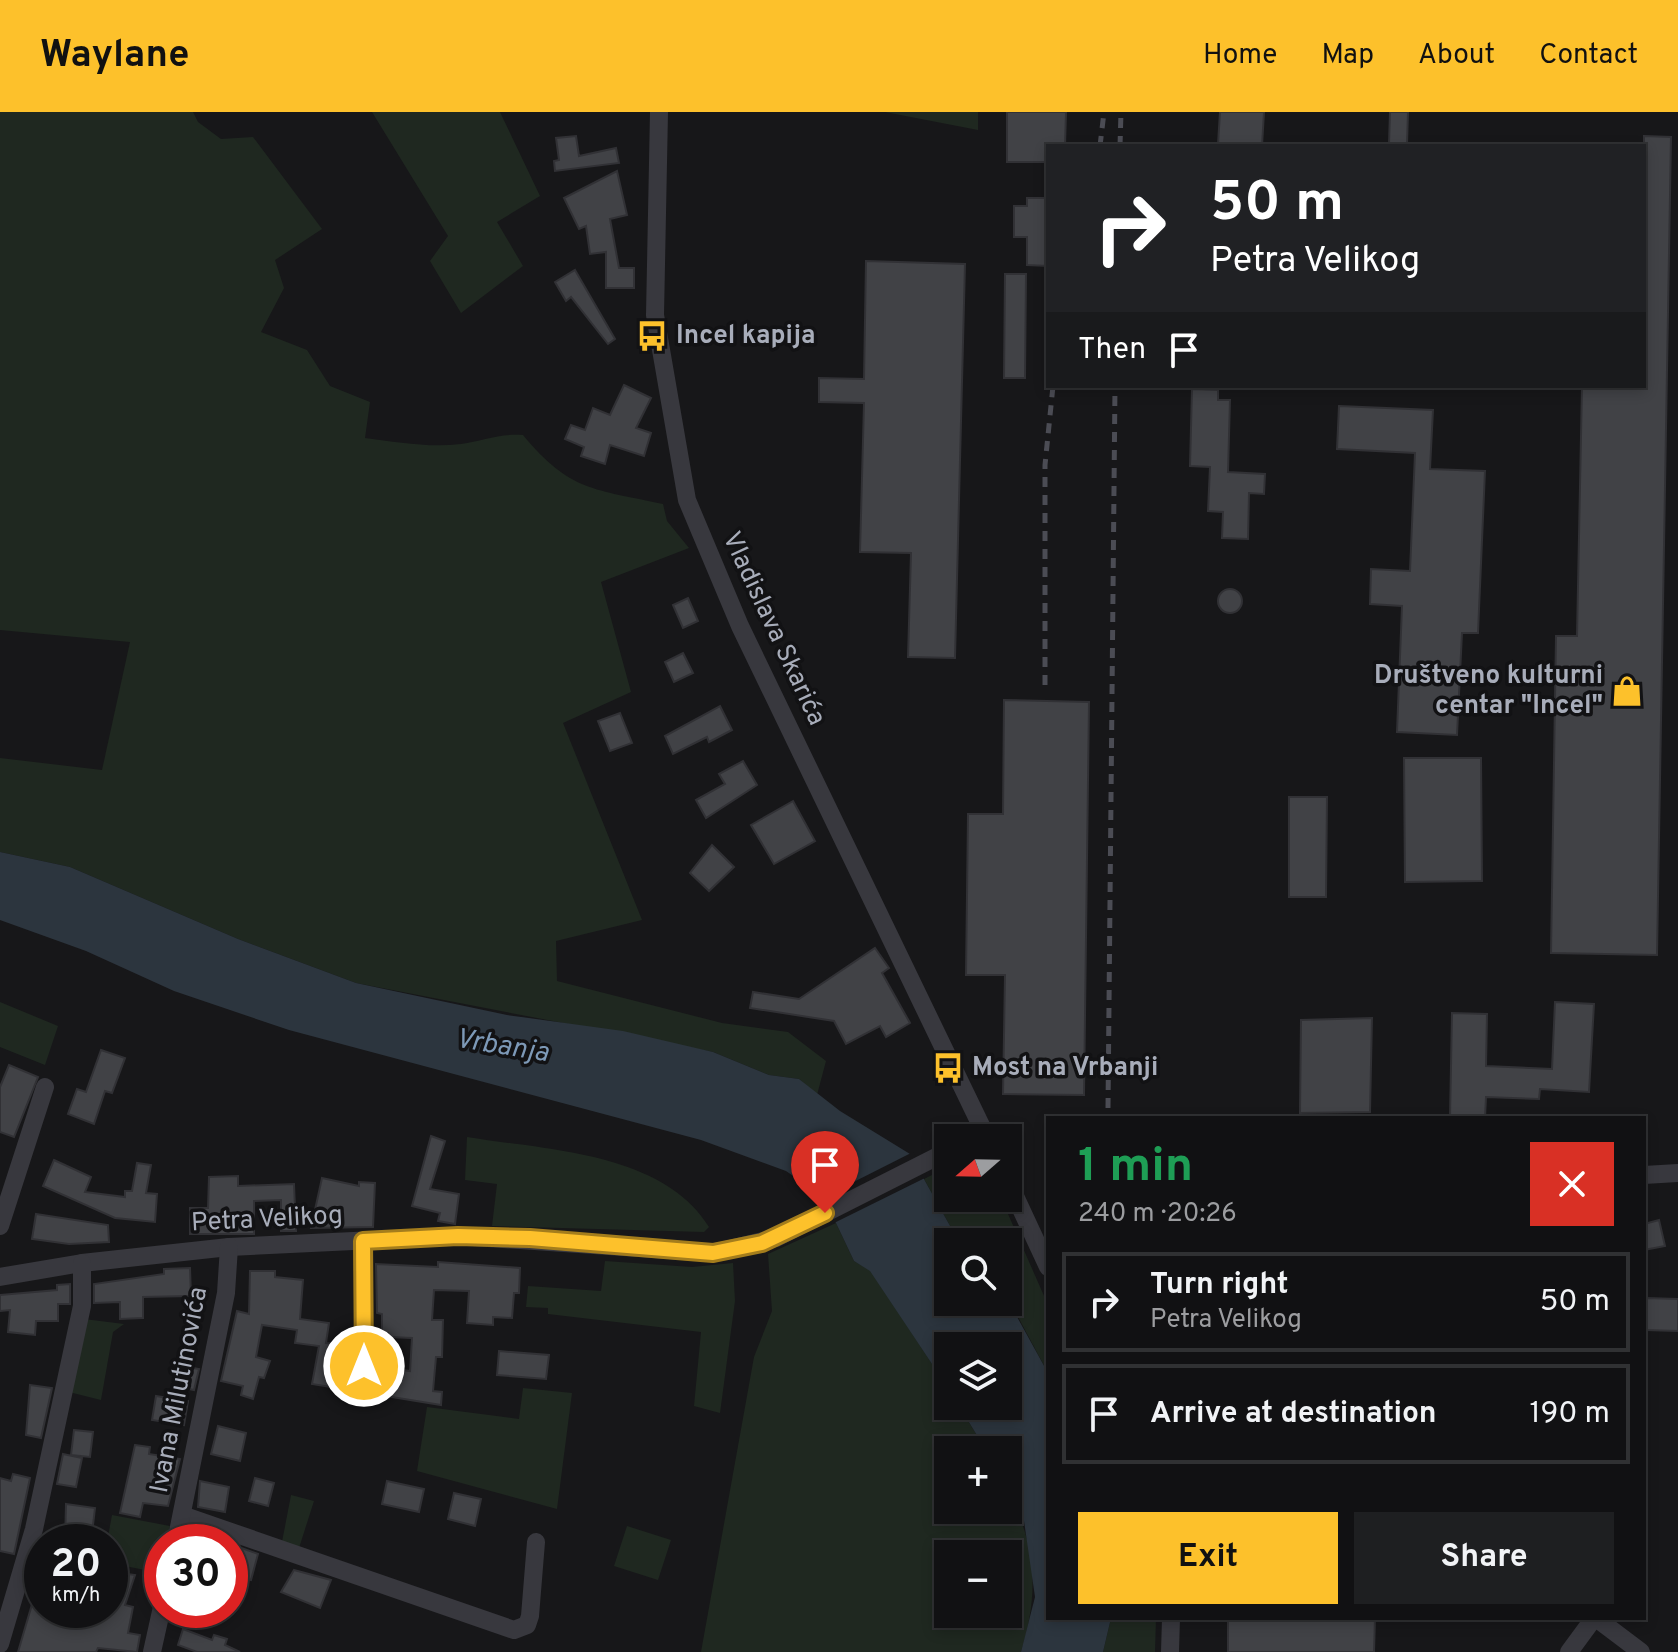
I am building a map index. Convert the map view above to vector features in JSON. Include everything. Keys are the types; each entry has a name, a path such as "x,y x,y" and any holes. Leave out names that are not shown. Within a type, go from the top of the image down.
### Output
{"street":[{"name":"Vladislava Skarića","path":"659,112 655,315 687,500 740,626 976,1124"},
{"path":"0,1226 45,1087"},
{"name":"Petra Velikog","path":"0,1277 82,1263 229,1247 458,1236 530,1238 713,1253 762,1243 934,1158"},
{"path":"1646,1175 1678,1173"},
{"path":"1022,1211 1046,1263"},
{"path":"363,1241 364,1366"},
{"name":"Ivana Milutinovića","path":"180,1524 226,1293 229,1247"},
{"path":"0,1644 34,1529 82,1306 82,1263"},
{"path":"182,1515 514,1630 527,1625 530,1616 536,1542"},
{"path":"1170,1652 1171,1620"},
{"path":"1569,1652 1593,1620"},
{"path":"1598,1620 1641,1652"},
{"path":"152,1652 157,1628"}],"shaded area":[{"path":"0,112 193,112 198,122 221,139 253,137 322,229 275,260 284,288 261,332 307,350 330,386 370,402 365,438 437,445 523,435 555,468 570,478 601,491 663,504 667,521 689,548 601,582 631,692 563,723 642,920 556,941 557,981 722,1023 788,1032 826,1061 817,1095 799,1079 769,1075 713,1052 356,983 238,939 70,867 0,852 0,758 102,770 130,642 0,630"},
{"path":"372,112 500,112 540,196 497,222 523,266 461,313 430,261 448,236"},
{"path":"885,112 978,112 978,130"},
{"path":"0,1002 58,1026 45,1065 0,1047"},
{"path":"467,1137 566,1151 633,1169 663,1183 689,1202 709,1227 704,1232 492,1226 497,1184 465,1180"},
{"path":"934,1174 934,1197 924,1179"},
{"path":"942,1212 1007,1212 1014,1228 951,1228"},
{"path":"836,1223 854,1261 870,1270 934,1367 934,1420 968,1420 977,1436 934,1436 934,1524 1022,1523 1030,1551 1032,1590 1031,1610 1021,1652 701,1652 754,1357 772,1311 768,1254"},
{"path":"1022,1246 1046,1300 1046,1369 1018,1316 1022,1316"},
{"path":"605,1261 692,1267 733,1263 735,1301 720,1413 694,1406 701,1332 548,1314 548,1308 526,1307 528,1286 601,1291"},
{"path":"84,1319 124,1324 113,1332 101,1400 69,1392"},
{"path":"523,1388 572,1393 557,1509 417,1471 427,1407 519,1419"},
{"path":"291,1495 314,1501 299,1548 282,1542"},
{"path":"112,1515 159,1524 144,1524 144,1570 128,1567 128,1524 110,1524"},
{"path":"627,1526 671,1540 658,1580 614,1566"},
{"path":"1111,1620 1156,1620 1155,1652 1103,1652"}],"water":[{"name":"Vrbanja","path":"0,852 70,867 238,939 356,983 507,1015 623,1031 713,1052 769,1075 799,1079 840,1111 910,1154 934,1197 934,1212 942,1212 951,1228 934,1228 934,1316 1017,1316 1046,1369 1046,1620 1111,1620 1103,1652 1021,1652 1035,1597 1022,1517 1022,1436 977,1436 968,1420 1022,1420 1022,1332 934,1332 934,1367 870,1271 854,1261 836,1223 812,1189 786,1171 701,1140 289,1030 174,991 86,951 0,920"}],"pier":[{"path":"913,1152 927,1177 832,1224 816,1201"}],"building":[{"path":"1007,112 1066,112 1065,144 1046,144 1046,162 1007,162"},
{"path":"1220,112 1264,112 1262,144 1218,144"},
{"path":"1390,112 1408,112 1407,144 1389,144"},
{"path":"576,136 579,156 616,148 619,163 555,171 554,161 559,160 556,138"},
{"path":"1644,136 1671,137 1657,955 1551,953 1556,636 1577,636 1582,388 1646,388"},
{"path":"617,171 627,215 610,219 619,268 634,268 634,288 606,288 606,252 590,254 586,226 579,229 564,198"},
{"path":"1027,198 1046,198 1046,266 1027,265 1027,237 1014,237 1014,206 1027,206"},
{"path":"866,261 965,264 955,658 908,657 911,553 860,552 864,403 819,402 819,378 864,379"},
{"path":"575,270 615,339 608,344 571,297 566,301 555,282"},
{"path":"1005,274 1026,274 1025,378 1004,378"},
{"path":"624,385 651,398 636,428 651,433 644,456 610,445 605,464 581,456 584,447 565,439 571,425 585,430 593,408 610,415"},
{"path":"1192,389 1218,390 1218,400 1230,400 1228,472 1265,474 1264,494 1249,493 1248,539 1222,538 1223,512 1208,511 1210,467 1190,466"},
{"path":"1339,406 1433,410 1430,469 1485,471 1478,633 1462,633 1457,735 1397,732 1402,606 1370,604 1371,569 1410,571 1415,453 1337,449"},
{"path":"1225,589 1235,589 1242,596 1242,606 1235,613 1225,613 1218,606 1218,596"},
{"path":"688,598 698,621 683,628 673,605"},
{"path":"683,653 693,673 674,682 665,662"},
{"path":"1004,700 1089,702 1084,1095 1003,1094 1005,975 966,975 968,814 1003,814"},
{"path":"720,706 732,730 709,742 707,737 673,754 665,736"},
{"path":"620,713 632,743 610,751 598,721"},
{"path":"1404,758 1481,758 1482,881 1405,882"},
{"path":"743,761 757,785 706,818 696,800 725,784 719,774"},
{"path":"1289,797 1327,797 1326,897 1289,897"},
{"path":"793,801 815,841 774,864 751,825"},
{"path":"712,845 734,867 709,891 690,873"},
{"path":"875,948 889,968 882,973 910,1023 886,1037 880,1026 846,1044 834,1021 750,1008 753,992 799,999"},
{"path":"1555,1002 1594,1004 1589,1092 1540,1089 1539,1099 1486,1097 1485,1116 1450,1116 1452,1013 1487,1014 1486,1066 1552,1069"},
{"path":"1372,1018 1370,1112 1300,1113 1301,1020"},
{"path":"101,1050 125,1058 112,1093 105,1091 94,1124 68,1114 77,1089 86,1092"},
{"path":"9,1065 38,1077 14,1137 0,1132 0,1087"},
{"path":"431,1136 445,1141 430,1189 459,1194 455,1224 438,1221 440,1213 412,1206"},
{"path":"54,1160 91,1177 85,1192 125,1197 125,1191 132,1191 137,1163 151,1165 146,1193 157,1194 155,1222 115,1218 43,1186"},
{"path":"238,1176 238,1186 294,1184 296,1231 281,1231 281,1200 254,1201 254,1234 190,1234 190,1208 208,1208 209,1177"},
{"path":"322,1178 359,1186 359,1182 375,1183 373,1227 311,1228"},
{"path":"36,1214 108,1225 109,1242 69,1244 32,1239"},
{"path":"1659,1220 1665,1246 1646,1250 1646,1223"},
{"path":"438,1262 520,1268 519,1293 514,1293 512,1318 493,1317 493,1325 467,1323 469,1291 434,1290 432,1320 443,1320 442,1357 436,1357 433,1391 442,1392 441,1405 312,1384 319,1346 295,1343 297,1330 262,1325 256,1357 270,1361 264,1378 259,1377 253,1399 241,1395 243,1386 221,1381 237,1311 249,1314 250,1271 275,1271 275,1277 303,1280 300,1319 329,1323 326,1343 340,1344 338,1364 349,1366 347,1375 381,1380 382,1367 410,1371 412,1338 388,1337 388,1333 382,1333 382,1314 377,1313 376,1264 438,1267"},
{"path":"190,1268 191,1296 143,1297 143,1318 120,1319 120,1302 94,1303 94,1284 164,1274 164,1269"},
{"path":"70,1284 70,1304 58,1304 58,1321 36,1321 35,1335 8,1332 10,1310 0,1311 0,1295 57,1290 57,1285"},
{"path":"1646,1298 1678,1299 1678,1331 1646,1330"},
{"path":"499,1351 549,1355 546,1379 497,1375"},
{"path":"182,1366 199,1369 194,1390 179,1387"},
{"path":"30,1385 52,1388 41,1438 26,1435"},
{"path":"156,1396 188,1401 184,1425 152,1420"},
{"path":"218,1426 246,1433 240,1461 211,1454"},
{"path":"74,1430 93,1432 90,1457 71,1455"},
{"path":"135,1445 150,1447 149,1454 180,1459 168,1506 143,1503 140,1517 120,1513"},
{"path":"63,1454 82,1458 76,1487 57,1484"},
{"path":"13,1474 30,1478 14,1554 0,1551 0,1478 11,1481"},
{"path":"255,1478 274,1483 268,1506 249,1501"},
{"path":"200,1481 229,1487 225,1512 198,1507"},
{"path":"387,1481 424,1489 419,1512 382,1504"},
{"path":"454,1493 481,1499 475,1526 448,1519"},
{"path":"66,1504 95,1508 93,1524 65,1524"},
{"path":"248,1550 258,1554 251,1580 248,1579"},
{"path":"294,1570 331,1580 320,1608 281,1592"},
{"path":"128,1574 135,1575 128,1596"},
{"path":"128,1606 133,1607 128,1633 140,1635 137,1652 98,1648 96,1652 18,1652 25,1628 128,1628"},
{"path":"1228,1620 1375,1620 1374,1652 1228,1652"},
{"path":"183,1629 212,1640 214,1635 227,1639 225,1645 240,1652 197,1652 178,1645"}],"railway":[{"path":"1100,144 1104,112"},
{"path":"1120,144 1121,112"},
{"path":"1045,685 1045,465 1053,388"},
{"path":"1108,1108 1115,388"}],"place":[{"name":"Incel kapija","path":"652,336"},
{"name":"Društveno kulturni centar \"Incel\"","path":"1627,691"},
{"name":"Most na Vrbanji","path":"948,1068"}],"route":[{"path":"364,1366 363,1241 458,1236 530,1238 713,1253 762,1243 825,1213"}]}
